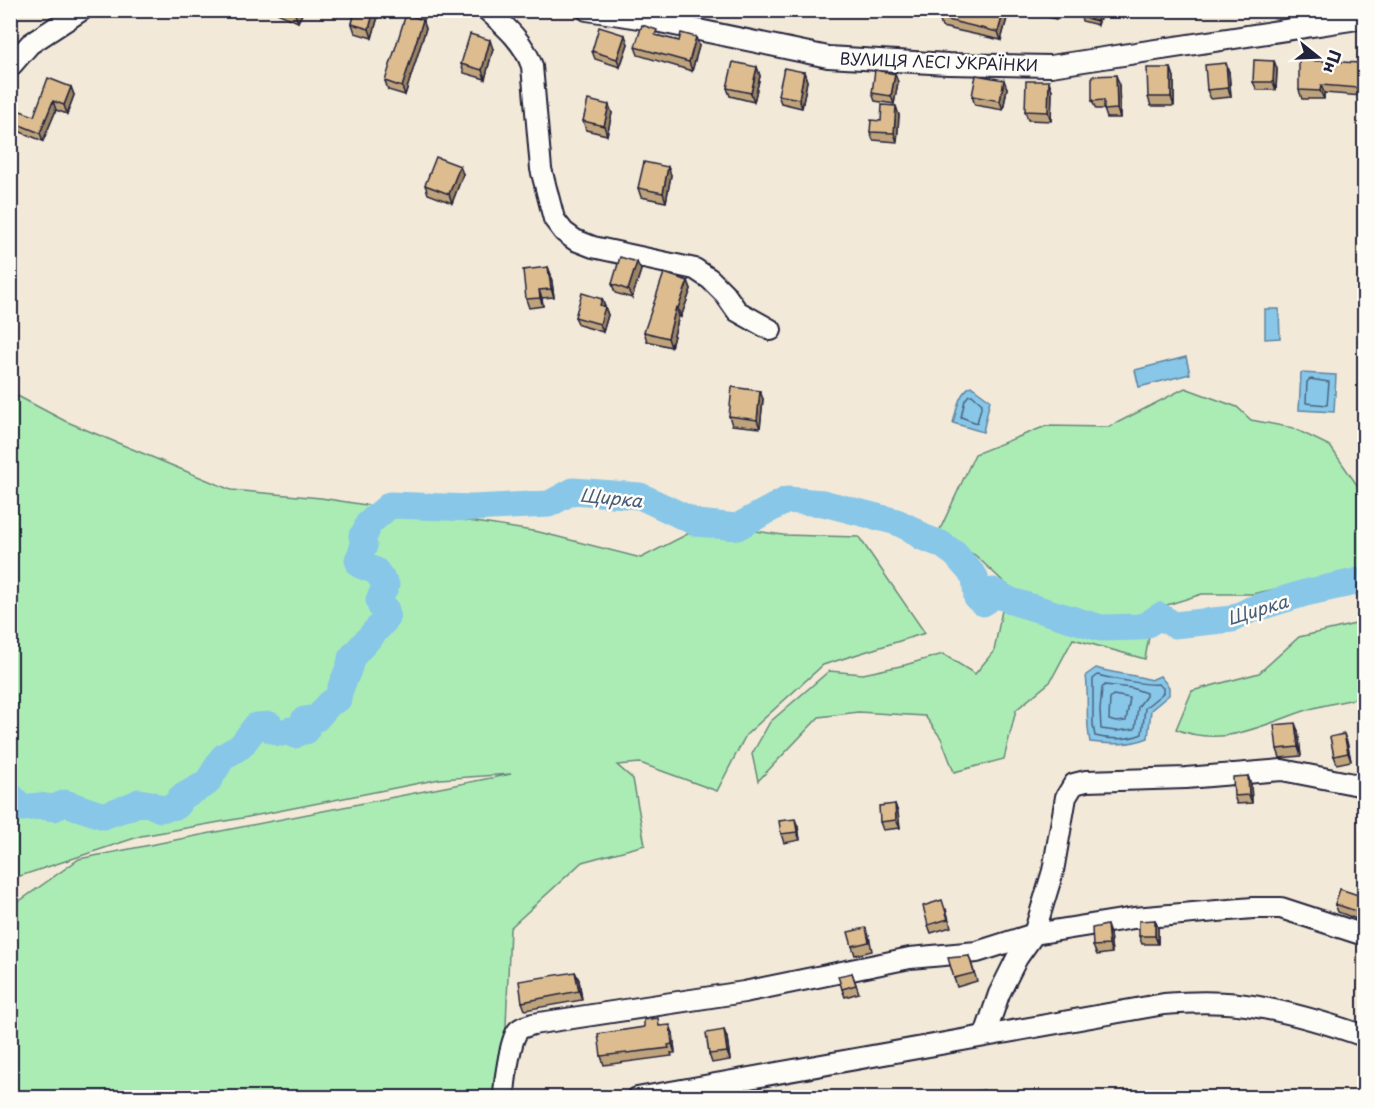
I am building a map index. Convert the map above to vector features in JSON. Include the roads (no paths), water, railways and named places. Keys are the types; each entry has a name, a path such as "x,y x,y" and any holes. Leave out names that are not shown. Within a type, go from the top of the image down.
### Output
{"street":[{"path":"10,67 30,44 82,10"},
{"path":"487,10 509,30 528,53 532,66 541,169 554,219 564,232 575,240 593,247 695,269 710,279 737,311 771,330"},
{"name":"ВУЛИЦЯ ЛЕСІ УКРАЇНКИ","path":"587,10 646,19 828,57 948,64 1051,66 1346,16 1365,18"},
{"path":"985,1035 999,994 1017,958 1035,934 1053,872 1066,797 1074,784 1086,781 1186,778 1282,770 1365,786"},
{"path":"504,1098 511,1050 517,1032 524,1027 744,992 910,958 977,952 1035,934 1134,918 1253,908 1281,908 1365,935"},
{"path":"637,1098 1164,1004 1199,1002 1239,1004 1299,1016 1365,1036"}],"water":[{"path":"1265,309 1279,309 1280,338 1265,339"},
{"path":"1186,357 1190,374 1139,387 1135,370"},
{"path":"1301,373 1336,375 1334,412 1299,410"},
{"path":"971,386 990,400 983,432 953,423 963,393"},
{"path":"1096,668 1151,680 1160,676 1169,687 1169,695 1151,710 1148,738 1141,741 1112,744 1090,742 1086,675"}],"waterway":[{"name":"Щирка","path":"10,795 22,808 40,806 54,808 65,803 104,816 139,802 160,809 177,806 180,798 207,783 223,757 241,746 256,726 270,725 272,730 281,733 291,730 295,735 301,730 306,731 304,720 317,718 330,703 338,699 351,658 387,618 386,610 381,607 379,600 386,585 376,571 360,565 358,560 364,546 362,536 368,524 390,505 472,508 549,504 573,491 640,496 697,523 737,527 787,500 823,503 897,522 922,537 941,544 955,554 975,577 977,598 983,603 989,599 993,591 1011,601 1101,628 1139,627 1160,616 1174,625 1232,619 1250,610 1305,593 1364,580"}]}
